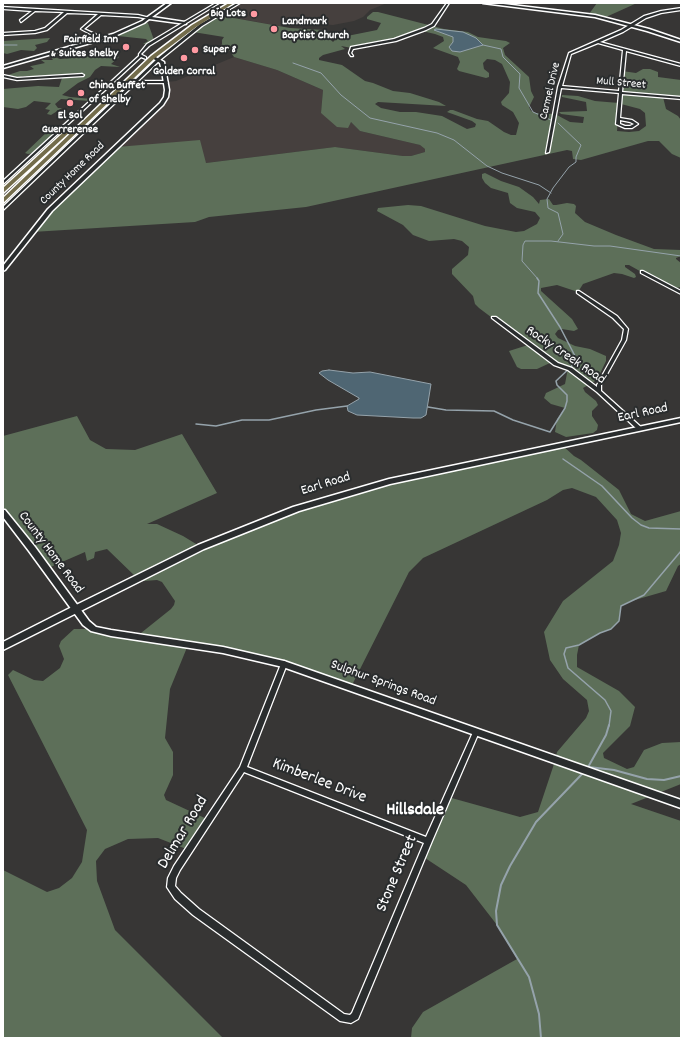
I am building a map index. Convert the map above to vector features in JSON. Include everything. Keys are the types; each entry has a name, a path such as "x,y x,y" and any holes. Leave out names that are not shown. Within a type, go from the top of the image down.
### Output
{"highway":[{"path":"3,191 143,57 186,26 224,3"},
{"path":"3,201 132,81 153,57 194,26 234,4"},
{"path":"153,57 152,56 164,42"},
{"path":"132,81 129,78 148,60 143,57"}],"main road":[{"path":"485,3 578,14 631,25 681,41"},
{"name":"Earl Road","path":"3,646 216,540 308,505 389,482 681,420"}],"street":[{"path":"3,67 106,38 133,27 170,3"},
{"path":"3,183 32,155 143,57 141,52 218,3"},
{"path":"352,55 350,52 352,48 411,35 410,33 416,33 433,25 448,3"},
{"path":"3,209 132,81 201,25 234,4"},
{"path":"3,8 149,18 185,23"},
{"name":"Carmel Drive","path":"547,152 560,87 570,54 598,42 649,16 681,9"},
{"path":"21,21 34,10"},
{"path":"3,34 30,33 46,29 66,12"},
{"path":"96,36 82,29 100,14"},
{"path":"598,42 681,65"},
{"path":"619,118 631,120 636,124 631,127 621,126 618,124 625,49"},
{"path":"153,57 159,59"},
{"name":"County Home Road","path":"3,269 50,210 162,104 167,96 163,65 159,59"},
{"path":"3,76 17,79 82,75"},
{"path":"132,81 166,82"},
{"name":"Mull Street","path":"560,87 681,98"},
{"path":"32,155 40,156"},
{"path":"642,272 681,293"},
{"path":"578,292 615,317 626,329 624,340 599,385 599,391"},
{"name":"Rocky Creek Road","path":"494,318 528,345 556,364 571,370 599,391 640,429"},
{"name":"County Home Road","path":"4,517 76,609"},
{"name":"Sulphur Springs Road","path":"76,609 86,623 99,631 223,650 284,664 589,773 681,804"},
{"name":"Delmar Road","path":"284,664 243,768 177,868 172,878 172,887 178,896 196,912 343,1018"},
{"name":"Stone Street","path":"343,1018 350,1019 355,1016 428,841 476,732"},
{"name":"Kimberlee Drive","path":"243,768 428,841"}],"shaded area":[{"path":"240,3 387,3 370,10 363,17 354,21 333,25 305,23 279,26 219,15"},
{"path":"234,57 277,70 323,90 321,113 351,122 360,131 420,145 425,149 425,152 411,156 403,156 335,147 206,163 117,147 165,99 166,82 176,81"}],"green space":[{"path":"597,3 637,3 606,17 589,14"},
{"path":"373,12 378,12 444,29 468,32 478,37 506,41 510,43 503,48 505,55 529,77 531,91 534,97 529,107 531,111 536,113 555,114 570,122 583,123 584,117 561,114 559,112 587,111 586,102 562,97 562,95 578,96 595,101 619,103 617,131 639,131 646,126 645,113 640,109 621,104 622,71 636,73 643,69 650,69 658,72 658,77 681,80 681,98 663,97 666,109 678,116 681,120 681,158 672,154 659,141 648,141 581,160 573,159 572,151 567,150 306,207 209,217 195,222 32,232 41,220 117,147 200,140 206,163 335,147 403,156 411,156 425,152 425,149 420,145 360,131 351,122 348,128 337,127 321,113 323,90 277,70 234,57 229,50 220,47 224,37 193,32 217,15 290,28 324,30 327,31 328,37 333,42 337,38 377,30 381,23 367,19 367,17","holes":["422,31 443,37 444,41 433,48 458,57 460,62 457,69 459,71 486,78 489,77 489,73 484,69 483,63 487,59 495,60 502,64 510,82 509,93 501,102 502,105 513,112 519,123 516,135 511,135 504,132 488,121 477,119 453,110 447,112 472,121 476,124 475,127 467,129 442,116 416,112 400,112 381,108 375,104 378,102 446,106 439,102 410,93 393,91 365,81 342,65 319,60 319,58 323,55 345,49 341,46 352,48 408,36"]},
{"path":"148,23 154,40 149,44 143,44 148,41 146,39 118,36 112,39 109,38"},
{"path":"50,38 47,42 35,45 37,48 34,51 21,50 7,54 3,53 3,41"},
{"path":"106,49 112,49 115,52 113,54 119,57 111,64 120,67 101,66 95,70 90,77 78,83 62,95 92,99 90,101 61,99 55,104 58,108 62,108 51,115 47,114 50,110 45,109 51,103 34,101 26,107 18,109 3,107 3,89 38,86 59,87 62,78 65,77 57,75 42,77 23,76 19,78 6,76 20,71 34,69 30,66 45,63 41,60 53,60 49,55 60,59 73,58 84,56 85,53 96,53"},
{"path":"53,130 56,132 34,153 25,153 48,131"},
{"path":"485,173 501,181 519,187 533,197 539,204 540,200 549,199 553,205 567,203 574,204 576,206 575,213 585,222 616,235 654,249 681,250 681,256 676,259 681,263 681,287 672,289 629,265 625,265 625,267 635,274 636,277 634,278 614,273 583,284 578,292 557,285 541,288 541,291 572,319 578,329 574,331 562,329 558,330 555,334 558,338 575,346 590,349 606,356 606,361 597,380 583,388 598,405 592,411 592,416 598,425 597,430 593,433 566,437 555,432 557,419 565,408 551,404 544,398 546,393 565,384 568,368 550,363 537,369 521,369 517,367 509,351 528,345 479,308 475,304 473,296 452,274 452,269 468,255 469,247 462,241 454,239 429,241 413,235 403,225 377,211 378,208 408,205 421,206 485,226 516,232 524,231 537,224 540,218 535,212 517,208 510,203 508,193 491,188 485,183 482,178 482,174"},
{"path":"77,416 90,440 106,449 135,450 182,434 217,493 147,524 157,524 183,536 201,547 231,534 357,490 562,445 619,490 631,514 645,521 681,511 681,564 678,566 666,591 628,602 621,606 619,621 611,629 600,633 579,645 577,667 619,691 635,707 630,726 603,753 604,758 627,769 634,767 644,750 662,743 681,742 681,784 631,804 681,821 681,1038 411,1038 412,1028 423,1012 517,959 497,925 466,885 422,856 448,797 520,817 538,812 557,752 586,718 589,711 587,700 563,679 550,660 544,632 563,601 613,561 619,545 621,533 617,520 596,497 572,488 563,490 547,500 423,558 409,572 351,687 307,671 188,645 170,689 165,738 173,752 173,775 164,795 166,800 209,820 189,850 158,838 128,839 105,849 96,861 97,881 115,930 223,1038 3,1038 3,870 47,892 59,888 72,878 82,862 87,830 8,675 13,670 34,680 43,681 60,668 64,659 59,646 61,641 74,629 94,629 136,637 171,609 175,601 162,582 157,580 144,581 137,578 107,549 95,552 94,558 87,561 85,552 46,569 3,512 3,436"}],"water":[{"path":"434,30 463,32 476,38 483,45 460,52 452,51 449,47 453,42 453,37"},
{"path":"329,370 353,373 370,372 431,384 426,415 421,418 413,418 357,415 348,411 347,406 359,398 319,373"}],"waterway":[{"path":"3,45 17,45"},
{"path":"483,45 501,49 503,57 520,74 519,88 533,112 551,120"},
{"path":"293,63 321,73 341,95 370,118 437,133 454,140 487,166 502,173 539,185 550,193"},
{"path":"550,193 569,167 576,162 576,157 581,145 558,123"},
{"path":"550,193 547,199 548,208 558,213 563,234 558,241"},
{"path":"538,279 522,261 523,245 525,241 551,241 594,246 610,246 681,256"},
{"path":"428,407 446,410 494,411 513,420 550,432 565,408 567,401 567,395 557,385 556,381 575,363 575,356 560,327 538,293 539,281 537,278"},
{"path":"196,424 216,426 242,420 269,420 316,410 347,406"},
{"path":"563,459 602,486 632,518 641,525 649,528 681,529"},
{"path":"609,726 611,711 605,700 568,668 564,654 566,648 579,645 600,633 611,629 619,621 621,606 644,595 681,551"},
{"path":"587,769 606,735 609,725"},
{"path":"589,767 614,770 647,779 664,780 681,776"},
{"path":"541,1038 539,1014 529,977 497,925 496,911 501,885 510,866 536,822 583,773"}],"place":[{"name":"Big Lots","path":"254,14"},
{"name":"Landmark Baptist Church","path":"274,29"},
{"name":"Fairfield Inn & Suites Shelby","path":"126,47"},
{"name":"Super 8","path":"195,50"},
{"name":"Golden Corral","path":"184,58"},
{"name":"China Buffet of Shelby","path":"81,93"},
{"name":"El Sol Guerrerense","path":"70,103"}],"district":[{"name":"Hillsdale","path":"415,812"}]}
